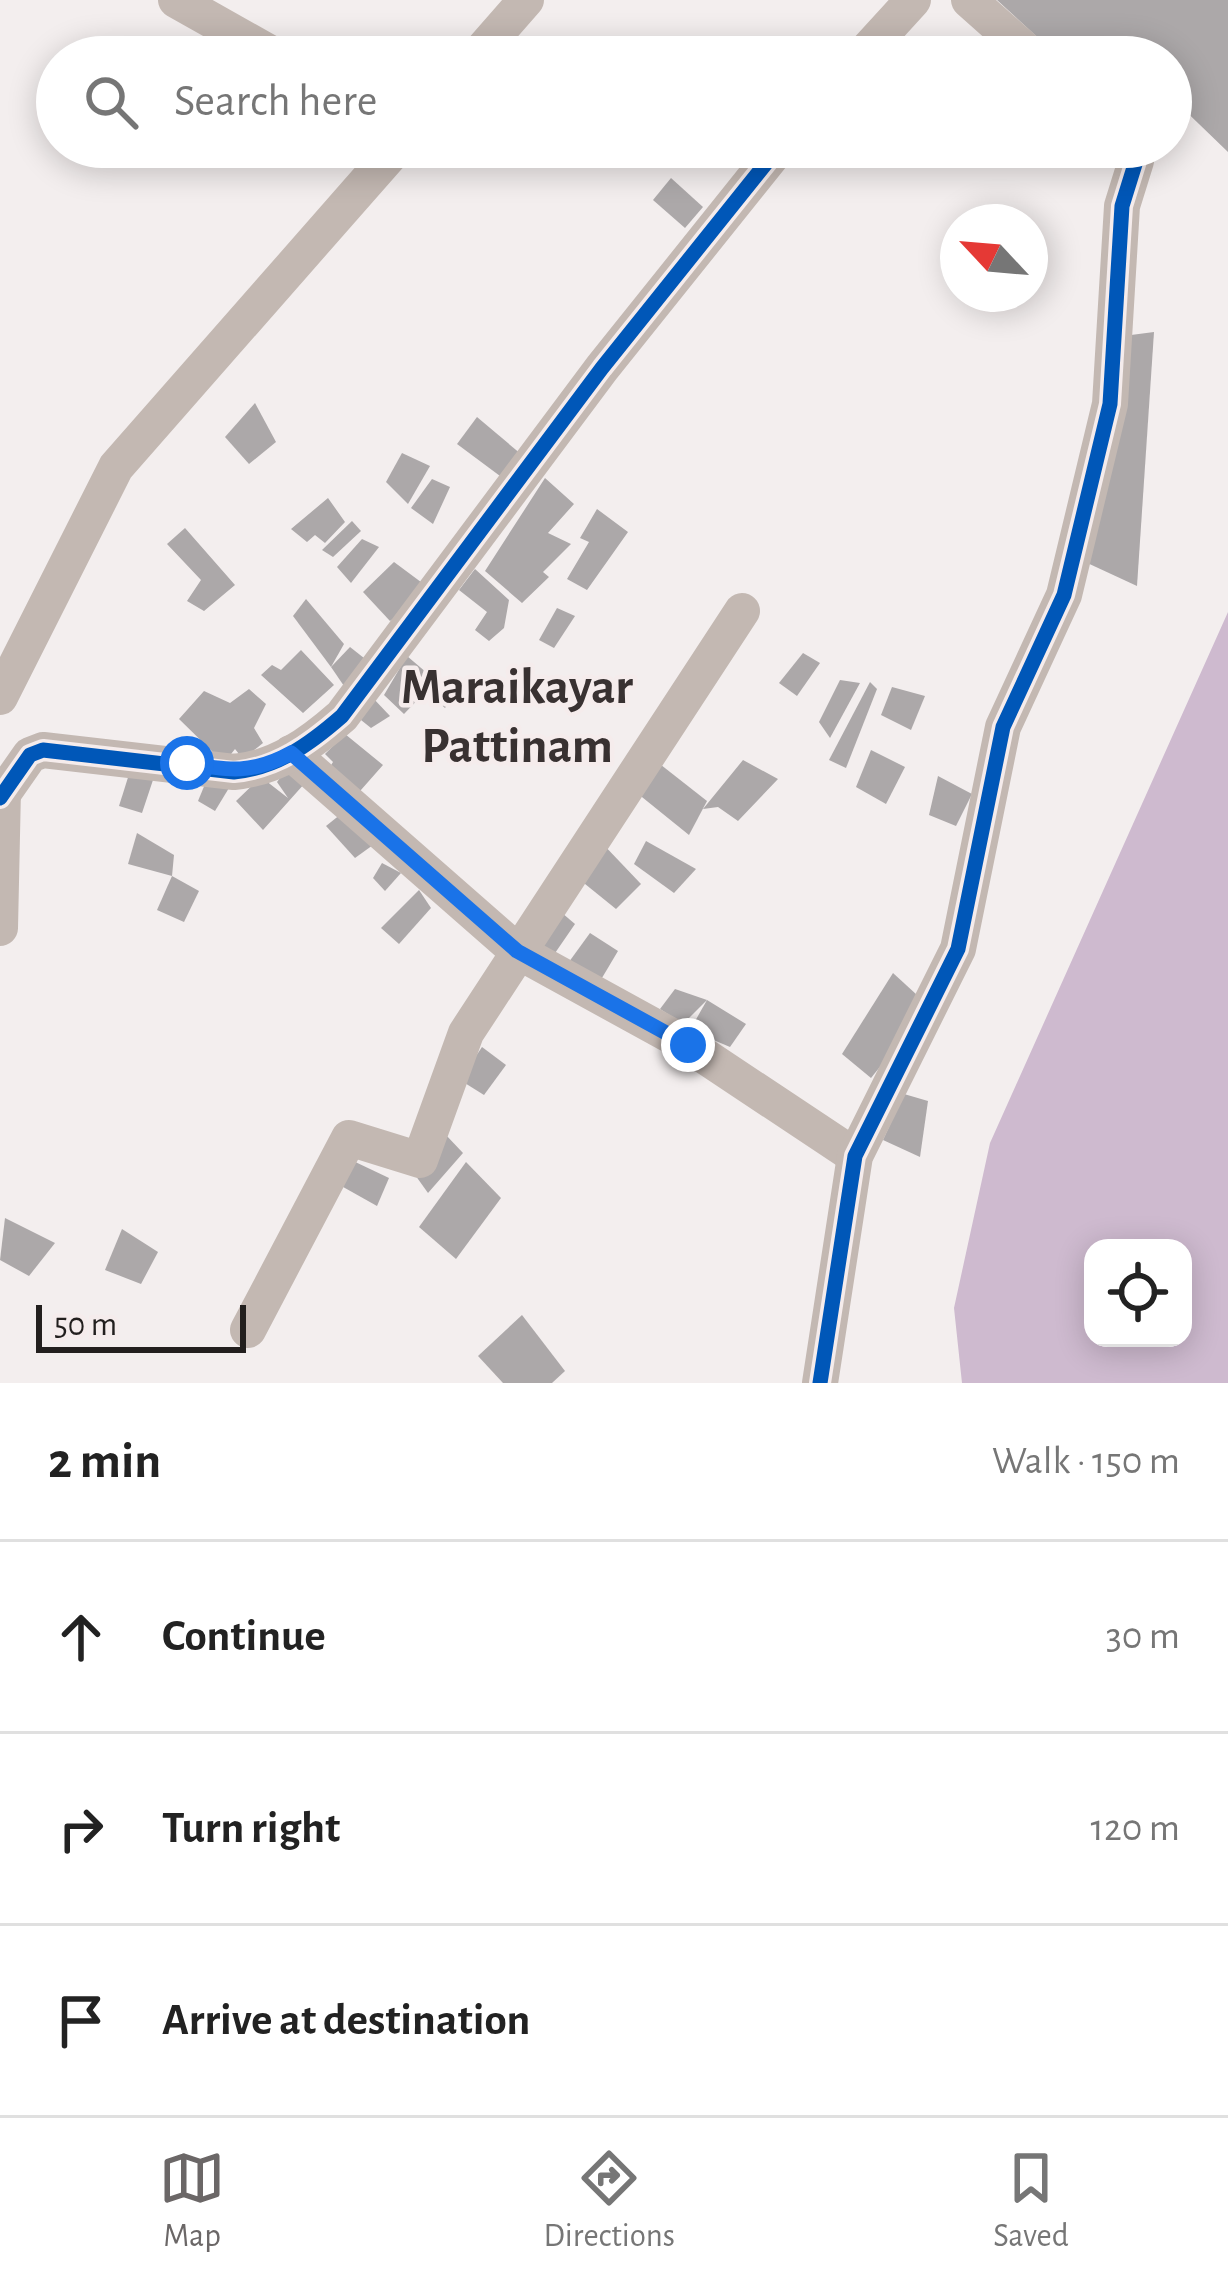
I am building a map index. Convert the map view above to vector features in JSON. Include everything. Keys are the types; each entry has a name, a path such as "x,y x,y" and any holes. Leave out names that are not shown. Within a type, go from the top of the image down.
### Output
{"street":[{"path":"176,0 240,36"},
{"path":"494,36 526,0"},
{"path":"880,36 913,0"},
{"path":"969,0 1010,36"},
{"path":"0,697 116,466 379,168"},
{"path":"0,928 2,794 30,755 43,750 234,772 261,770 341,716 602,368 762,168"},
{"path":"820,1383 855,1156 958,949 1003,727 1064,595 1110,404 1122,206 1134,168"},
{"path":"248,1330 349,1138 420,1160 466,1033 742,611"},
{"path":"291,753 517,951 688,1045 855,1156"}],"shaded area":[{"path":"1228,612 1228,1383 962,1383 954,1308 990,1143"}],"building":[{"path":"997,0 1228,0 1228,152 1192,117 1192,36 1036,36"},
{"path":"671,178 703,207 685,228 653,200"},
{"path":"1154,332 1137,586 1083,561 1131,335"},
{"path":"255,403 276,442 249,464 225,437"},
{"path":"477,417 522,455 500,476 457,444"},
{"path":"402,453 430,466 408,504 386,482"},
{"path":"545,478 574,504 548,533 571,544 543,572 549,577 522,603 485,571"},
{"path":"432,479 450,487 433,524 411,508"},
{"path":"328,498 345,522 325,543 315,535 307,542 291,529"},
{"path":"597,509 628,532 587,590 567,579 589,542 580,538"},
{"path":"352,521 361,531 333,557 322,550"},
{"path":"185,528 235,585 204,611 187,601 201,580 167,544"},
{"path":"362,539 379,547 351,583 337,567"},
{"path":"394,562 433,591 390,621 363,592"},
{"path":"475,569 509,600 504,628 489,641 475,630 487,612 459,590"},
{"path":"306,599 344,644 331,667 293,616"},
{"path":"557,608 575,616 554,648 539,640"},
{"path":"350,647 369,662 344,686 331,667"},
{"path":"301,650 334,685 303,713 261,675 272,665 281,670"},
{"path":"803,653 820,663 797,696 779,683"},
{"path":"407,656 454,696 445,708 426,691 404,714 384,695"},
{"path":"840,680 860,683 830,738 819,722"},
{"path":"870,682 877,689 846,768 829,760"},
{"path":"892,687 925,696 911,730 881,715"},
{"path":"249,689 266,704 254,728 263,743 243,759 235,749 224,763 179,719 204,691 230,703"},
{"path":"372,697 390,716 371,728 356,716"},
{"path":"345,734 383,765 353,799 322,780 333,762 325,754"},
{"path":"871,750 905,767 886,804 856,787"},
{"path":"743,760 778,779 738,821 718,807 703,809"},
{"path":"656,761 707,801 689,835 637,793"},
{"path":"289,766 305,783 263,830 236,801 261,777 288,798 277,782"},
{"path":"131,768 155,774 142,813 119,806"},
{"path":"210,772 232,783 215,811 198,801"},
{"path":"938,776 972,794 956,826 929,815"},
{"path":"341,814 373,845 355,858 326,826"},
{"path":"137,833 174,855 172,876 128,864"},
{"path":"600,841 641,884 616,909 569,871"},
{"path":"646,841 696,869 674,893 634,864"},
{"path":"382,863 401,873 385,891 373,878"},
{"path":"172,876 199,891 184,922 157,910"},
{"path":"419,890 431,908 399,944 381,928"},
{"path":"549,902 575,924 553,956 532,942"},
{"path":"590,933 618,951 593,993 566,966"},
{"path":"893,973 929,1006 871,1078 842,1054"},
{"path":"675,989 707,1000 683,1024 660,1009"},
{"path":"707,1000 746,1024 730,1047 690,1030"},
{"path":"482,1047 506,1065 484,1095 460,1080"},
{"path":"904,1094 928,1101 920,1157 883,1140"},
{"path":"445,1134 463,1153 428,1193 413,1172"},
{"path":"349,1159 389,1178 377,1206 336,1183"},
{"path":"466,1162 501,1198 456,1259 419,1227"},
{"path":"5,1218 55,1243 29,1276 0,1260"},
{"path":"122,1229 158,1252 141,1284 105,1270"},
{"path":"522,1315 565,1371 552,1383 503,1383 478,1356"}],"cycle path":[{"path":"0,798 30,755 43,750 234,772 279,760 330,726 602,368 762,168"},
{"path":"820,1383 855,1156 958,949 1003,727 1064,595 1110,404 1122,206 1134,168"}],"district":[{"name":"Maraikayar Pattinam","path":"517,716"}],"route":[{"path":"187,763 234,772 261,770 291,753 517,951 688,1045"}]}
